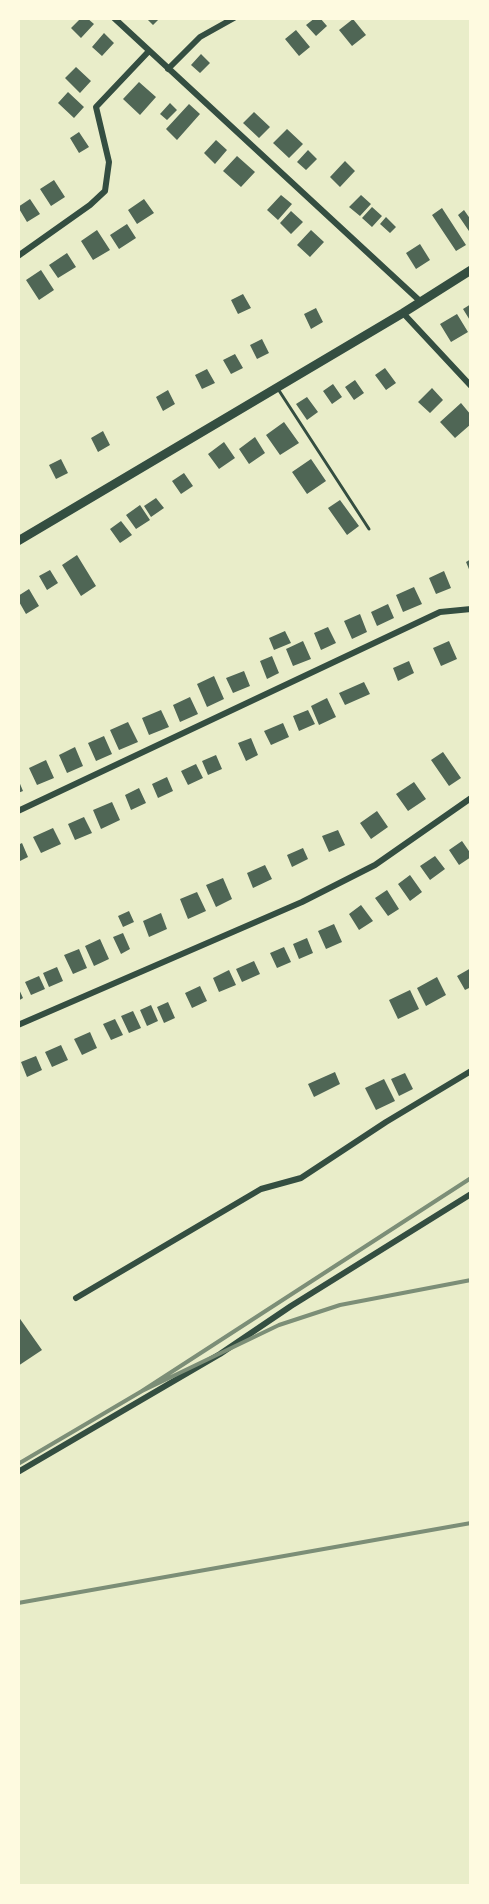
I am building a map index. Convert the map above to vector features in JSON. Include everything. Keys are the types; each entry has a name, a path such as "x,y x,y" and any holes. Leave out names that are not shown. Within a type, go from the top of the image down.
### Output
{"main road":[{"path":"18,541 403,313 471,270"}],"street":[{"path":"114,18 421,302"},
{"path":"168,69 200,37 234,18"},
{"path":"18,256 90,205 105,191 109,162 96,107 149,51"},
{"path":"403,313 471,386"},
{"path":"18,811 440,612 471,609"},
{"path":"18,1025 302,902 375,865 471,798"},
{"path":"76,1298 261,1189 301,1178 386,1122 471,1071"},
{"path":"18,1472 220,1354 291,1306 471,1194"}],"lane":[{"path":"277,387 369,528"}],"building":[{"path":"81,18 87,18 94,24 81,38 71,28"},
{"path":"148,18 160,18 153,25"},
{"path":"315,18 320,18 327,26 316,36 306,25"},
{"path":"353,19 366,35 352,46 339,30"},
{"path":"296,30 310,47 299,56 285,39"},
{"path":"104,33 114,43 102,56 92,47"},
{"path":"201,54 210,63 200,73 191,65"},
{"path":"76,67 91,81 80,93 65,78"},
{"path":"139,82 156,97 140,115 123,99"},
{"path":"68,92 84,107 74,118 58,103"},
{"path":"170,103 177,110 167,120 160,114"},
{"path":"189,104 200,114 177,140 166,129"},
{"path":"254,112 270,127 259,138 243,123"},
{"path":"287,129 303,144 289,158 273,143"},
{"path":"79,132 89,147 79,153 70,138"},
{"path":"216,140 227,150 215,164 204,153"},
{"path":"308,150 317,159 306,170 297,162"},
{"path":"237,156 255,172 241,187 223,171"},
{"path":"345,161 355,171 340,187 330,177"},
{"path":"54,180 65,197 51,206 40,189"},
{"path":"281,195 292,204 278,220 267,210"},
{"path":"361,195 371,204 360,216 349,207"},
{"path":"30,199 40,214 27,222 18,207"},
{"path":"144,199 154,213 137,224 128,210"},
{"path":"372,207 382,216 372,227 362,218"},
{"path":"442,208 466,245 456,251 432,215"},
{"path":"464,210 471,220 471,234 458,215"},
{"path":"291,211 303,222 291,234 280,223"},
{"path":"386,217 396,227 390,233 380,224"},
{"path":"127,224 136,238 119,249 110,235"},
{"path":"97,230 110,250 93,260 81,241"},
{"path":"311,230 324,242 310,257 297,245"},
{"path":"420,244 430,260 416,269 406,253"},
{"path":"67,253 76,267 58,278 49,265"},
{"path":"41,270 54,290 39,300 26,280"},
{"path":"243,294 251,308 238,314 231,300"},
{"path":"471,304 471,322 463,309"},
{"path":"316,308 323,322 311,329 304,314"},
{"path":"457,314 468,332 451,342 440,324"},
{"path":"262,339 269,353 257,359 250,345"},
{"path":"235,354 243,368 231,374 223,360"},
{"path":"385,368 396,383 386,390 375,375"},
{"path":"207,369 215,383 202,389 195,375"},
{"path":"355,380 364,393 354,400 345,387"},
{"path":"333,384 342,397 332,404 323,391"},
{"path":"432,388 443,400 430,413 418,402"},
{"path":"168,390 175,404 163,411 156,397"},
{"path":"307,397 318,412 307,420 296,404"},
{"path":"461,403 471,415 471,424 455,438 440,422"},
{"path":"284,422 299,443 280,455 266,435"},
{"path":"103,431 110,445 98,452 91,438"},
{"path":"255,437 265,453 249,464 239,449"},
{"path":"224,442 235,458 219,469 208,454"},
{"path":"61,459 68,473 56,479 49,465"},
{"path":"311,459 326,481 307,494 292,472"},
{"path":"184,473 193,486 181,494 172,481"},
{"path":"156,498 164,508 151,517 144,506"},
{"path":"340,500 359,526 347,535 328,508"},
{"path":"140,505 150,520 136,529 126,515"},
{"path":"121,521 132,535 120,543 110,529"},
{"path":"77,555 96,586 81,596 62,565"},
{"path":"471,559 471,574 466,562"},
{"path":"50,570 58,583 47,590 39,576"},
{"path":"444,571 451,588 436,594 429,578"},
{"path":"414,587 422,604 403,612 396,595"},
{"path":"29,589 39,606 26,614 18,596"},
{"path":"388,604 394,618 377,626 371,612"},
{"path":"360,614 367,632 352,639 344,621"},
{"path":"328,627 336,643 321,650 314,633"},
{"path":"285,631 291,643 274,650 269,638"},
{"path":"303,641 311,659 293,666 286,649"},
{"path":"449,641 457,659 441,666 433,648"},
{"path":"272,656 279,673 267,679 260,661"},
{"path":"409,661 414,673 398,681 393,668"},
{"path":"244,671 250,686 233,693 226,678"},
{"path":"214,676 224,699 207,707 197,684"},
{"path":"364,682 370,694 345,705 339,693"},
{"path":"190,697 198,714 180,722 173,705"},
{"path":"327,698 336,717 319,725 311,706"},
{"path":"161,710 169,727 149,735 142,718"},
{"path":"308,710 315,724 299,731 293,716"},
{"path":"128,722 138,742 119,750 110,730"},
{"path":"283,723 289,737 271,745 264,731"},
{"path":"104,736 112,754 96,761 88,743"},
{"path":"251,738 258,755 246,761 238,743"},
{"path":"75,747 83,766 67,773 59,755"},
{"path":"443,752 461,778 449,786 431,760"},
{"path":"216,755 222,769 208,775 202,761"},
{"path":"46,760 54,778 37,785 29,768"},
{"path":"196,764 203,778 188,785 181,771"},
{"path":"167,777 173,791 158,798 152,784"},
{"path":"18,779 23,791 18,793"},
{"path":"414,782 426,799 408,811 396,794"},
{"path":"139,788 146,803 131,810 125,795"},
{"path":"112,802 120,820 101,829 93,810"},
{"path":"377,811 388,827 371,839 360,823"},
{"path":"84,817 92,833 75,840 68,824"},
{"path":"53,828 61,844 41,853 33,837"},
{"path":"338,830 345,845 329,852 322,836"},
{"path":"462,841 471,857 459,865 449,850"},
{"path":"22,843 28,857 18,862 18,845"},
{"path":"303,848 308,859 292,867 287,855"},
{"path":"435,856 445,869 430,880 420,866"},
{"path":"265,865 272,879 253,888 247,873"},
{"path":"410,875 422,892 410,901 398,884"},
{"path":"223,878 232,899 216,907 206,885"},
{"path":"387,890 399,909 388,916 375,898"},
{"path":"197,892 206,911 188,919 180,899"},
{"path":"361,905 373,921 359,930 349,914"},
{"path":"129,911 134,922 123,927 118,916"},
{"path":"161,913 167,929 149,937 143,921"},
{"path":"334,924 342,942 326,949 318,931"},
{"path":"123,933 130,949 121,954 113,937"},
{"path":"307,938 313,953 299,959 293,944"},
{"path":"100,939 109,959 94,966 85,946"},
{"path":"284,947 291,962 277,968 270,953"},
{"path":"79,949 87,968 73,974 64,955"},
{"path":"254,961 260,974 242,982 236,969"},
{"path":"57,967 63,981 49,987 43,973"},
{"path":"471,968 471,987 465,990 457,976"},
{"path":"229,970 236,985 219,992 213,978"},
{"path":"39,976 45,989 31,995 25,982"},
{"path":"437,977 446,995 426,1006 417,988"},
{"path":"200,986 207,1001 192,1008 185,993"},
{"path":"18,987 23,998 18,1001"},
{"path":"410,990 419,1009 398,1019 389,1000"},
{"path":"168,1002 175,1018 164,1023 157,1007"},
{"path":"151,1005 158,1021 147,1026 140,1010"},
{"path":"133,1011 141,1028 129,1033 121,1016"},
{"path":"115,1019 123,1035 111,1040 103,1024"},
{"path":"90,1032 97,1048 82,1055 74,1039"},
{"path":"61,1045 68,1060 52,1067 45,1052"},
{"path":"36,1056 42,1070 27,1077 21,1062"},
{"path":"335,1072 340,1084 314,1097 308,1084"},
{"path":"405,1073 413,1089 399,1096 391,1079"},
{"path":"384,1079 395,1101 376,1110 365,1088"},
{"path":"18,1316 42,1350 18,1366"}],"railway":[{"path":"471,1178 142,1391 279,1325 340,1305 471,1280"},
{"path":"18,1464 142,1391"},
{"path":"18,1603 471,1523"}]}
